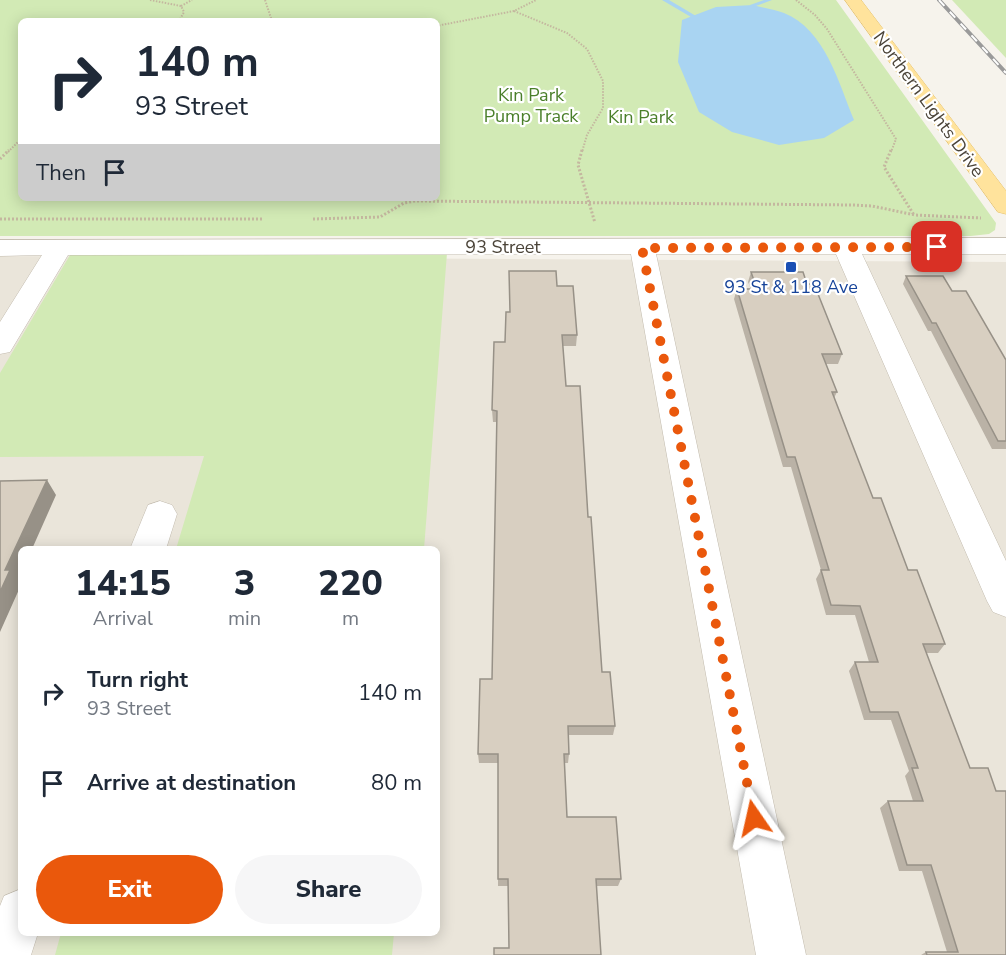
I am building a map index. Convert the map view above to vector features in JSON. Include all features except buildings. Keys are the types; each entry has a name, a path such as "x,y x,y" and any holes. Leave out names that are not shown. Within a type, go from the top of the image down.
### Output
{"main road":[{"name":"Northern Lights Drive","path":"853,0 1006,207"}],"street":[{"name":"93 Street","path":"0,248 1006,246"},
{"path":"0,345 60,247"},
{"path":"846,247 1006,601"},
{"path":"642,248 781,955"},
{"path":"149,546 160,514"},
{"path":"6,955 18,921"}],"path":[{"path":"150,0 181,6 192,0"},
{"path":"265,0 271,18"},
{"path":"440,25 514,11 536,0"},
{"path":"309,219 380,217 404,203 415,201 872,206 915,215 884,166 896,139 827,29 796,0"},
{"path":"181,6 184,12 181,18"},
{"path":"514,11 567,33 587,49 603,81 603,108 587,135 578,165 591,204 599,248"},
{"path":"0,159 18,142"},
{"path":"0,219 264,219"}],"shaded area":[{"path":"0,256 1006,262 1006,955 0,955"}],"green space":[{"name":"Kin Park","path":"0,0 836,0 996,223 995,230 989,234 971,236 0,236"},
{"path":"952,0 1006,0 1006,58"},
{"path":"447,253 424,546 177,546 204,456 0,457 0,373 70,255"},
{"path":"60,936 394,936 392,955 55,955"}],"water":[{"path":"753,5 784,13 810,31 829,59 854,120 824,138 779,145 732,132 699,112 678,62 682,20 716,7"}],"waterway":[{"path":"665,0 693,16"},
{"path":"753,5 769,0"}],"railway":[{"path":"939,0 1006,73"}],"place":[{"name":"93 St & 118 Ave","path":"791,267"}],"route":[{"path":"754,818 642,248 937,247"}],"park label":[{"name":"Kin Park Pump Track","path":"531,106"}]}
